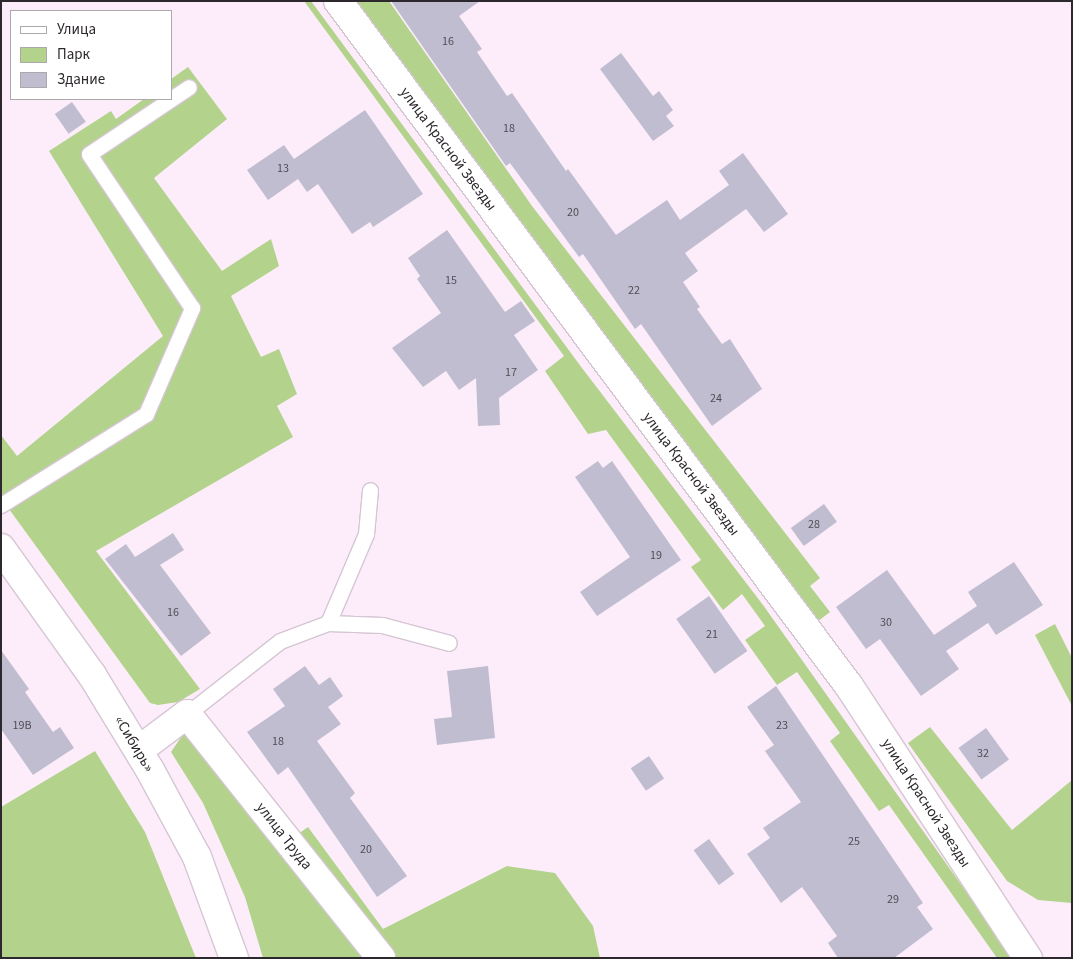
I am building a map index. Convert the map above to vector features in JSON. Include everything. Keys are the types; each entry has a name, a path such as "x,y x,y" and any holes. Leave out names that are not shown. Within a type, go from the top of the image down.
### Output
{"main road":[{"name":"улица Красной Звезды","path":"338,1 849,686 1028,958"},
{"name":"«Сибирь»","path":"1,548 92,675 139,750 197,857 234,958"},
{"path":"139,750 187,714"},
{"name":"улица Труда","path":"187,714 381,958"}],"lane":[{"path":"172,98 189,86"},
{"path":"1,506 146,414 192,308 89,154 168,100"},
{"path":"328,623 366,534 370,490"},
{"path":"187,714 280,641 328,623 382,625 449,643"}],"green space":[{"path":"304,1 311,1 582,368 763,605 1013,958 997,958 889,805 879,811 830,741 840,733 797,672 777,685 745,640 765,626 742,594 723,610 691,567 701,560 606,430 588,434 545,371 564,356"},
{"path":"348,1 389,1 532,206 820,578 810,586 830,612 817,622"},
{"path":"188,67 227,119 154,178 222,271 271,239 279,266 231,296 261,357 279,349 297,394 277,406 293,437 96,551 200,689 178,702 158,705 150,703 1,498 1,435 17,456 163,336 49,151 111,111 116,119 143,100 172,100 172,78"},
{"path":"1055,624 1072,658 1072,706 1035,635"},
{"path":"930,727 1012,830 1072,780 1072,903 1038,900 1007,881 908,743"},
{"path":"186,730 298,834 308,827 383,929 507,866 555,873 593,926 600,958 263,958 245,897 203,803 171,752"},
{"path":"95,751 145,832 196,958 1,958 1,807"}],"building":[{"path":"391,1 480,1 459,16 482,49 477,52 507,96 512,93 566,171 568,169 616,235 667,200 680,220 729,185 719,171 743,153 788,214 764,232 746,209 685,253 698,271 683,282 700,307 697,309 722,344 730,339 762,389 712,426 641,324 635,329 583,254 579,257 510,163 506,166"},
{"path":"621,53 653,96 659,91 673,110 666,116 674,126 653,141 600,69"},
{"path":"72,102 86,122 69,134 55,114"},
{"path":"365,110 423,194 373,227 370,222 352,234 318,184 307,192 298,179 268,200 247,170 284,145 294,159"},
{"path":"447,230 505,312 521,301 535,321 514,335 538,370 499,398 500,425 478,426 476,378 459,390 446,371 423,387 392,348 441,313 417,279 420,276 408,258"},
{"path":"598,461 603,468 612,461 681,560 597,616 580,592 630,557 575,477"},
{"path":"824,504 837,522 804,546 791,528"},
{"path":"173,533 184,550 160,565 211,633 181,656 105,559 126,544 135,557"},
{"path":"1014,562 1043,605 996,635 988,623 946,651 959,669 921,696 880,639 866,649 836,607 887,570 934,635 977,606 968,592"},
{"path":"709,596 747,651 715,674 676,619"},
{"path":"1,650 29,689 25,692 53,732 60,727 74,748 33,775 1,729"},
{"path":"305,666 319,685 330,677 343,696 328,707 341,724 317,741 355,793 350,798 407,876 377,897 288,767 278,775 247,732 285,706 273,689"},
{"path":"488,666 495,738 437,745 434,719 452,717 447,671"},
{"path":"776,686 923,903 917,907 933,929 894,958 838,958 828,943 837,936 802,887 781,903 747,854 770,838 763,828 801,802 765,751 774,745 747,707"},
{"path":"986,728 1009,760 981,780 958,748"},
{"path":"649,756 664,778 646,791 631,768"},
{"path":"709,839 734,874 719,885 694,850"}]}
